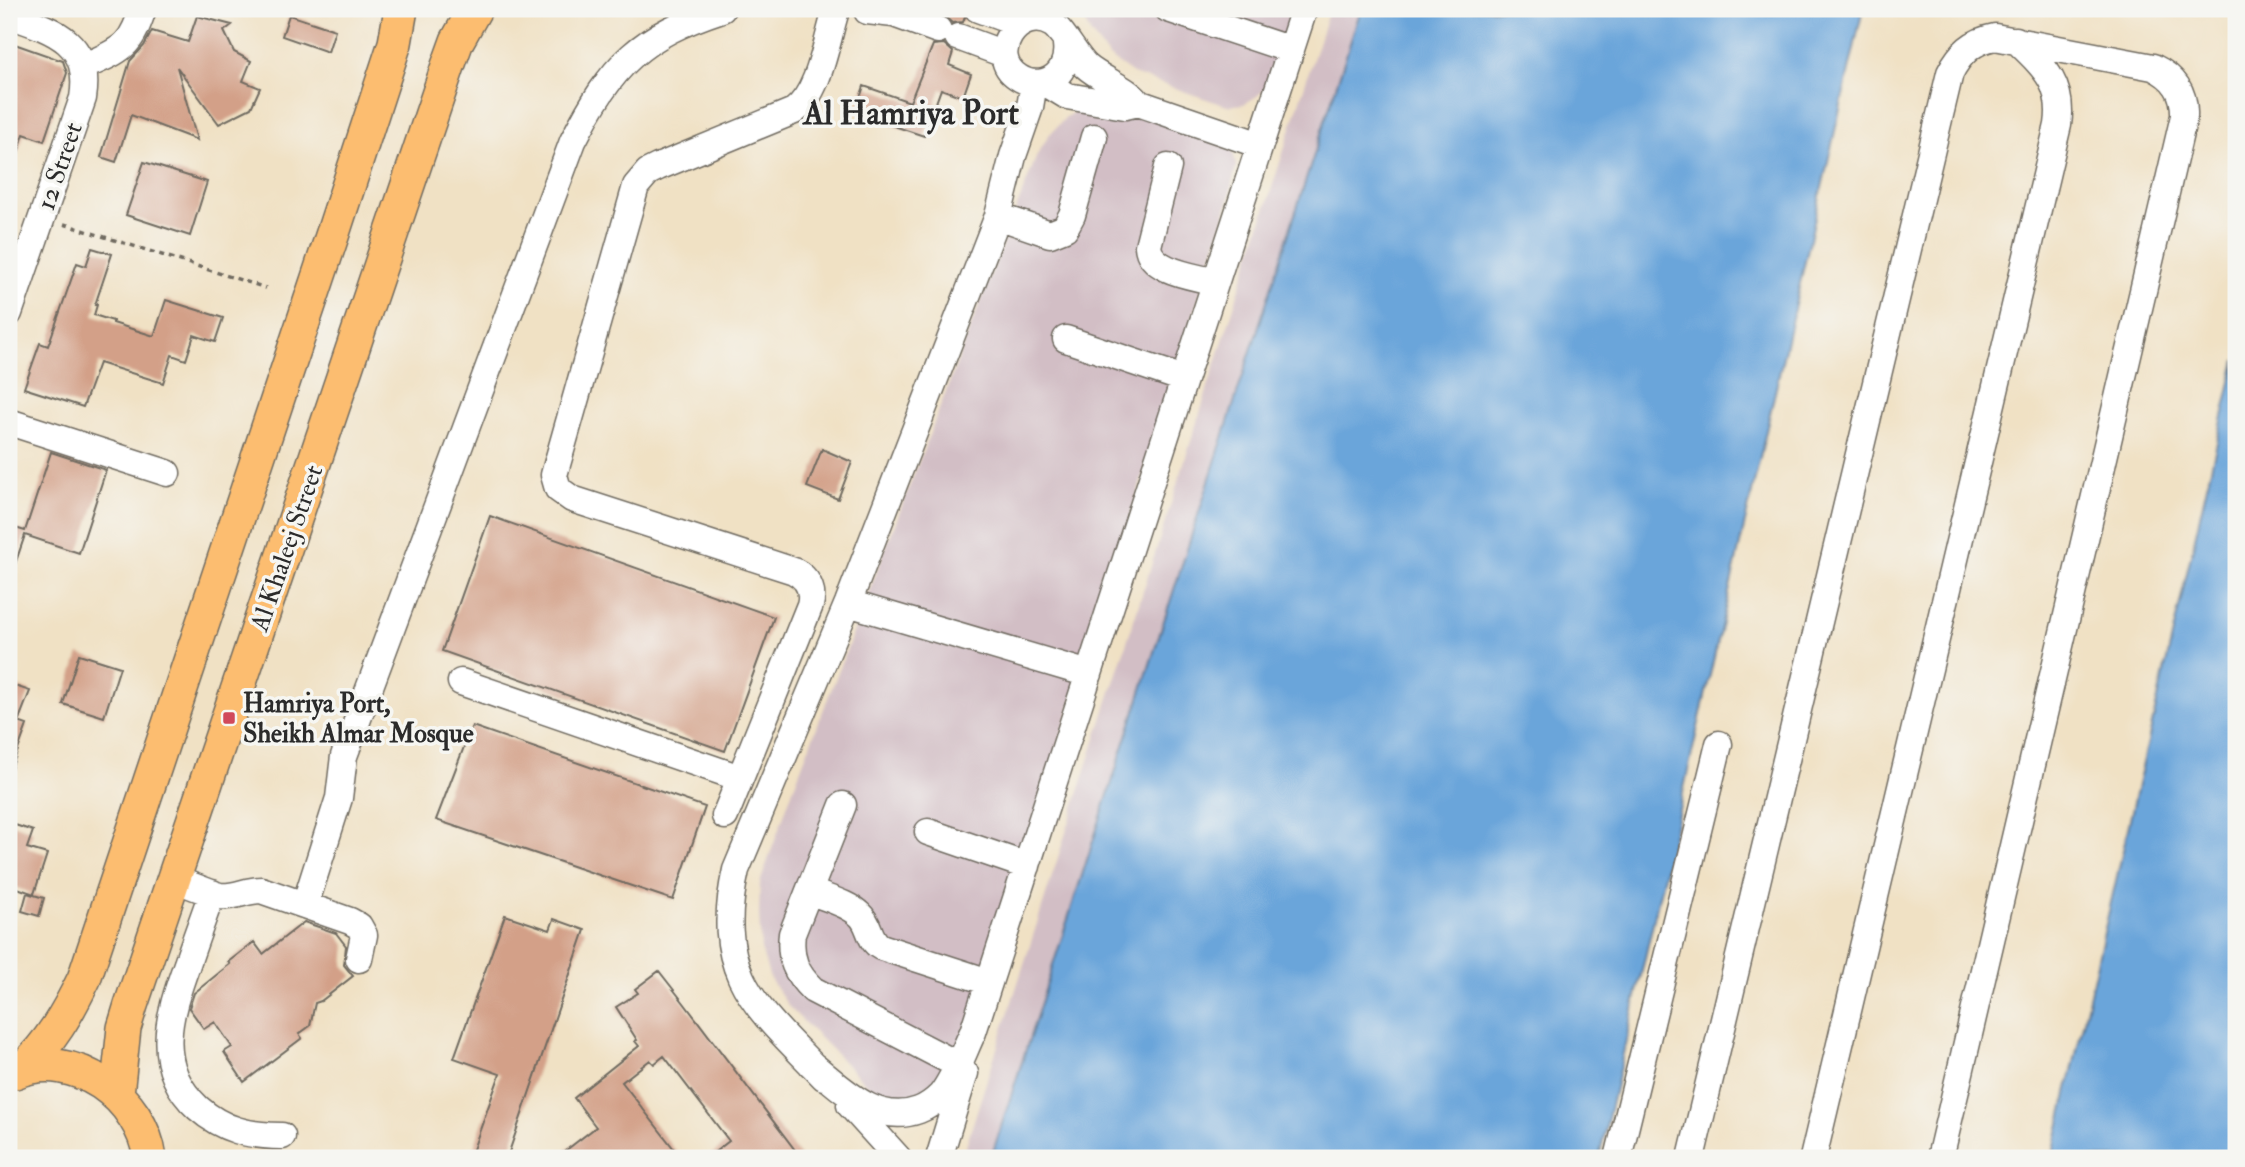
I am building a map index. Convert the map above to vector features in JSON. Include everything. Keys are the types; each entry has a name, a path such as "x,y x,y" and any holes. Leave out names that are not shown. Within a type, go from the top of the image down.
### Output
{"main road":[{"name":"Al Khaleej Street","path":"15,1072 38,1055 55,1031 84,979 395,43 401,9"},
{"name":"Al Khaleej Street","path":"117,1094 124,1028 448,66 457,41 475,9"},
{"path":"15,1072 47,1066 73,1070 96,1079 117,1094 131,1110 142,1128 150,1158"}],"street":[{"path":"9,15 50,29 70,32 79,37 92,52 94,62 119,52 125,46 136,30 143,9"},
{"path":"305,905 340,798 344,755 573,141 594,102 625,60 664,32 722,9"},
{"path":"978,9 1046,21 1055,26 1066,44 1089,69 1134,96 1138,103"},
{"path":"1168,9 1291,50"},
{"path":"811,1064 860,1102 875,1111 892,1115 918,1110 939,1097 958,1065 973,1032 1304,9"},
{"path":"725,816 810,606 811,592 806,580 794,571 572,499 558,489 554,475 636,186 648,172 658,167 802,106 812,90 830,11 846,16 869,10 894,14 1004,54"},
{"path":"1032,18 1007,37 1004,54 1014,74 1020,79 1039,82 1067,96 1125,106 1138,103 1260,145"},
{"name":"12 Street","path":"9,313 83,98 85,84 79,57 62,36 50,29"},
{"path":"1691,1158 1950,73 1963,53 1983,39 1995,37 2163,71 2178,86 2184,116 1940,1158"},
{"path":"1813,1158 2058,125 2059,104 2053,81 2046,70 2016,40"},
{"path":"898,1158 763,1015 746,989 734,961 729,900 736,870 848,603 998,216 1013,156 1039,82 1059,72 1065,64 1066,44"},
{"name":"12 Street","path":"83,98 93,81 94,62"},
{"path":"998,216 1050,234 1065,228 1072,215 1094,137"},
{"path":"1168,167 1148,246 1149,253 1159,265 1215,282"},
{"path":"1066,339 1184,379"},
{"path":"9,422 167,473"},
{"path":"848,603 1089,674"},
{"path":"461,682 740,778"},
{"path":"1618,1158 1719,744"},
{"path":"844,805 792,934 790,947 796,971 804,981 824,996 958,1065"},
{"path":"928,832 1027,866"},
{"path":"174,879 227,897 261,890 350,921 359,926 364,935 359,959"},
{"path":"809,891 860,914 872,939 881,947 989,982"},
{"path":"212,893 172,1008 167,1032 169,1056 177,1079 190,1100 209,1117 231,1129 256,1136 282,1136"},
{"path":"939,1158 968,1062 973,1032"}],"path":[{"path":"42,217 266,288"}],"shaded area":[{"path":"1079,9 1295,9 1272,82 1244,104 1227,106 1133,74 1109,57 1090,33"},
{"path":"1329,9 1361,9 991,1158 962,1158"},
{"path":"1103,99 1231,142 1236,166 1227,207 956,1073 920,1100 900,1100 880,1094 866,1084 789,1007 770,979 761,949 760,883 793,789 1037,155 1049,135 1066,117 1083,106"}],"water":[{"path":"1361,9 1863,9 1599,1158 991,1158"},
{"path":"2236,360 2236,1158 2052,1158"}],"building":[{"path":"945,9 963,9 963,22 952,23 943,15"},
{"path":"289,15 335,30 328,52 282,36"},
{"path":"197,16 232,25 224,31 234,52 251,61 243,81 260,88 251,108 219,124 177,67 197,140 131,115 116,162 101,157 130,61 144,46 152,31 188,42"},
{"path":"9,42 63,61 67,73 44,141 24,134 12,171 9,171"},
{"path":"944,44 953,52 949,65 971,74 963,97 941,89 924,136 855,113 864,86 910,102 933,45"},
{"path":"144,162 207,182 190,236 126,215"},
{"path":"92,248 112,254 94,315 154,336 166,300 223,318 215,342 194,335 186,360 172,355 163,383 99,363 83,407 24,388 40,343 48,346 77,263 86,266"},
{"path":"822,449 852,462 838,499 807,487"},
{"path":"51,452 106,470 79,553 25,535 9,576 9,526 25,531"},
{"path":"490,516 774,617 725,751 442,651"},
{"path":"79,654 120,667 104,717 63,704"},
{"path":"9,684 30,691 18,722 27,725 11,769 9,768"},
{"path":"472,726 705,807 673,900 436,820"},
{"path":"9,823 33,831 27,848 47,854 34,894 9,885"},
{"path":"27,893 44,898 39,916 22,911"},
{"path":"505,915 550,930 554,919 585,930 507,1158 470,1158 500,1074 454,1058"},
{"path":"304,922 336,933 346,946 344,965 353,976 315,1003 310,1026 299,1034 302,1038 244,1082 224,1052 232,1047 215,1022 204,1029 189,1008 194,993 254,942 263,954"},
{"path":"659,971 801,1158 707,1158 729,1141 664,1056 654,1064 650,1060 622,1082 681,1158 556,1158 596,1127 574,1098 639,1046 616,1007 638,993 635,989"}],"place":[{"name":"Hamriya Port, Sheikh Almar Mosque","path":"229,718"}],"district":[{"name":"Al Hamriya Port","path":"911,112"}]}
